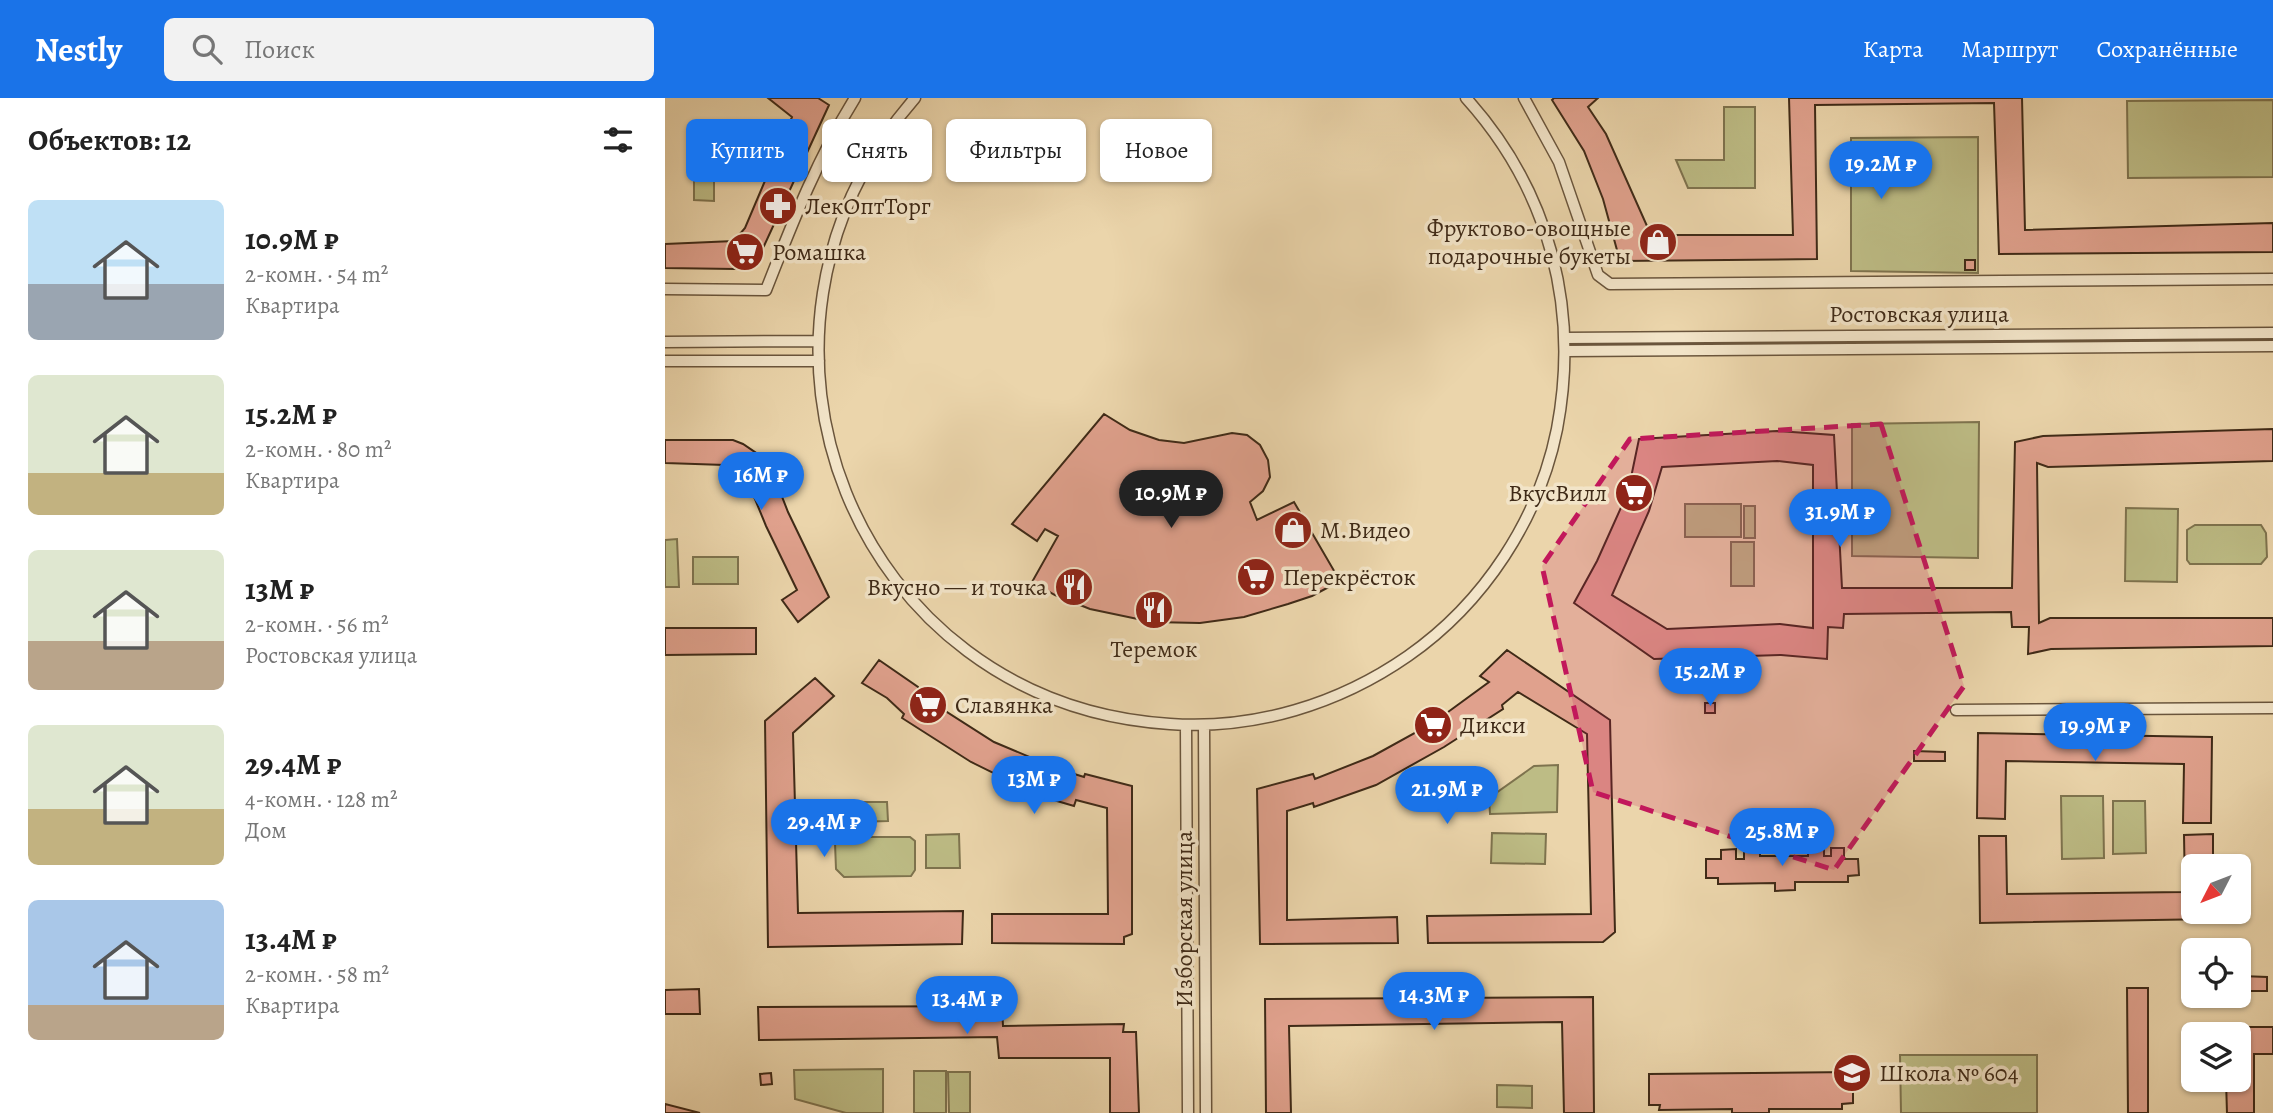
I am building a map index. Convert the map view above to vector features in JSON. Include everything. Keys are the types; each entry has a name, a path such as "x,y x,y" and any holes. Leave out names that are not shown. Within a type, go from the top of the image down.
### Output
{"street":[{"path":"665,289 766,290 830,138 855,98"},
{"path":"915,98 895,121 853,189 838,226 820,303 817,341 820,390 827,429 851,505 873,547 901,587 932,621 978,658 1007,677 1049,698 1094,713 1140,722 1186,725 1270,717 1333,698 1392,667 1420,648 1460,612 1490,578 1516,537 1538,493 1556,435 1562,399 1566,351 1561,290 1553,256 1533,199 1511,157 1484,118 1466,98"},
{"path":"1524,98 1559,162 1593,254 1598,275 1611,284 2273,279"},
{"name":"Ростовская улица","path":"1565,338 2273,333"},
{"path":"665,342 817,341"},
{"name":"Ростовская улица","path":"1566,351 2273,346"},
{"path":"665,361 819,361"},
{"path":"1956,710 2273,708"},
{"name":"Изборская улица","path":"1186,725 1188,1113"},
{"name":"Изборская улица","path":"1204,725 1206,1113"}],"highlighted area":[{"path":"1881,424 1964,686 1834,870 1593,792 1542,566 1630,439"}],"shaded area":[{"path":"2273,100 2273,177 2128,178 2127,101"},
{"path":"1724,107 1755,107 1755,188 1688,188 1676,160 1724,160"},
{"path":"1978,137 1978,273 1851,271 1851,138"},
{"path":"694,182 714,182 714,201 694,200"},
{"path":"1979,422 1978,558 1852,556 1852,424"},
{"path":"1685,504 1741,504 1741,537 1685,537"},
{"path":"1744,506 1755,506 1755,538 1744,538"},
{"path":"2126,508 2178,509 2177,582 2125,581"},
{"path":"2195,525 2261,525 2266,533 2267,557 2261,564 2190,564 2187,560 2187,530"},
{"path":"677,539 679,587 665,587 665,540"},
{"path":"1731,542 1754,542 1754,586 1731,586"},
{"path":"693,557 738,557 738,584 693,584"},
{"path":"1558,765 1557,812 1490,814 1489,798 1534,766"},
{"path":"2061,796 2103,796 2104,858 2062,859"},
{"path":"2113,801 2145,801 2146,853 2113,854"},
{"path":"855,802 887,802 888,821 855,822"},
{"path":"1492,833 1546,834 1545,864 1491,863"},
{"path":"959,834 960,868 926,868 926,835"},
{"path":"843,837 910,837 915,841 915,870 911,876 844,877 836,869 835,843"},
{"path":"1900,1055 2037,1055 2037,1113 1901,1113"},
{"path":"883,1069 883,1113 846,1113 795,1099 794,1070"},
{"path":"914,1071 946,1071 946,1113 914,1113"},
{"path":"948,1072 970,1072 970,1113 949,1113"},
{"path":"1497,1085 1532,1086 1532,1108 1497,1107"}],"building":[{"path":"768,98 818,98 829,105 808,151 808,119 791,119"},
{"path":"1598,98 1588,107 1606,134 1651,235 1793,235 1789,98 2022,98 2025,230 2273,223 2273,252 1999,254 1994,103 1815,105 1817,259 1620,261 1603,199 1584,151 1552,100"},
{"path":"764,182 794,182 764,246 753,261 735,269 665,268 665,244 734,241 745,228"},
{"path":"1965,260 1975,260 1975,270 1965,270"},
{"path":"1104,414 1130,430 1159,440 1184,443 1232,433 1247,435 1260,445 1268,460 1270,477 1263,491 1250,502 1257,520 1294,502 1340,581 1312,596 1288,604 1244,617 1200,623 1152,622 1090,609 1032,582 1058,536 1045,529 1037,541 1012,524"},
{"path":"2273,429 2273,461 2048,467 2037,463 2039,623 2050,618 2273,618 2273,646 2051,649 2028,654 2029,627 2012,627 2011,612 1844,614 1843,628 1828,627 1827,659 1781,655 1654,659 1574,603 1597,561 1628,492 1639,439 1777,431 1834,435 1842,588 2012,588 2015,442 2043,436","holes":["1777,461 1813,465 1813,628 1780,624 1667,629 1612,595 1649,511 1662,467"]},
{"path":"665,440 733,440 768,461 788,512 829,597 798,622 782,600 797,590 746,477 725,465 665,463"},
{"path":"665,628 756,628 756,654 665,655"},
{"path":"1507,650 1610,720 1615,932 1603,942 1428,943 1427,916 1591,914 1587,734 1518,692 1502,705 1503,709 1444,747 1376,785 1314,807 1313,803 1287,811 1287,920 1397,917 1398,943 1260,944 1257,789 1313,774 1315,779 1373,756 1433,723 1489,682 1480,676"},
{"path":"879,660 918,687 922,696 994,742 1058,769 1132,786 1132,934 1124,937 1124,944 992,943 992,914 1108,914 1107,808 1076,800 1074,806 1040,796 971,762 902,718 904,714 887,698 862,683"},
{"path":"815,678 834,696 793,733 798,913 963,911 962,944 768,947 765,721"},
{"path":"1705,703 1715,703 1715,713 1705,713"},
{"path":"1978,733 2212,737 2211,823 2183,823 2184,764 2006,761 2005,819 1977,818"},
{"path":"1914,751 1945,752 1945,761 1914,761"},
{"path":"2213,834 2213,854 2184,854 2184,835"},
{"path":"1979,836 2006,836 2007,894 2181,892 2181,920 1980,923"},
{"path":"1831,848 1844,848 1844,859 1858,859 1859,875 1848,876 1848,882 1795,882 1795,890 1775,891 1775,883 1718,884 1718,878 1706,878 1706,859 1721,859 1721,850 1736,849 1736,859 1744,859 1744,849 1760,849 1760,856 1808,856 1808,849 1824,849 1824,856 1831,856"},
{"path":"2251,976 2267,977 2267,991 2251,991"},
{"path":"2127,988 2148,988 2148,1113 2128,1113"},
{"path":"699,989 700,1014 665,1014 665,990"},
{"path":"1593,997 1594,1113 1564,1113 1562,1022 1289,1026 1291,1113 1266,1113 1265,999"},
{"path":"1002,1006 1003,1026 1124,1024 1123,1032 1136,1032 1139,1113 1110,1113 1110,1058 999,1058 997,1037 759,1040 758,1007"},
{"path":"2251,1027 2273,1027 2273,1054 2254,1054 2254,1113 2227,1113 2226,1092 2251,1092"},
{"path":"1853,1072 1853,1103 1842,1104 1842,1109 1769,1109 1769,1113 1732,1113 1732,1109 1659,1110 1660,1105 1649,1105 1649,1074"},
{"path":"771,1073 772,1084 761,1085 760,1074"},
{"path":"665,1104 700,1113 665,1113"}],"place":[{"name":"ЛекОптТорг","path":"778,206"},
{"name":"Фруктово-овощные подарочные букеты","path":"1658,242"},
{"name":"Ромашка","path":"745,252"},
{"name":"ВкусВилл","path":"1634,493"},
{"name":"М.Видео","path":"1293,530"},
{"name":"Перекрёсток","path":"1256,577"},
{"name":"Вкусно — и точка","path":"1074,587"},
{"name":"Теремок","path":"1154,610"},
{"name":"Славянка","path":"928,705"},
{"name":"Дикси","path":"1433,725"},
{"name":"Школа № 604","path":"1852,1073"}]}
